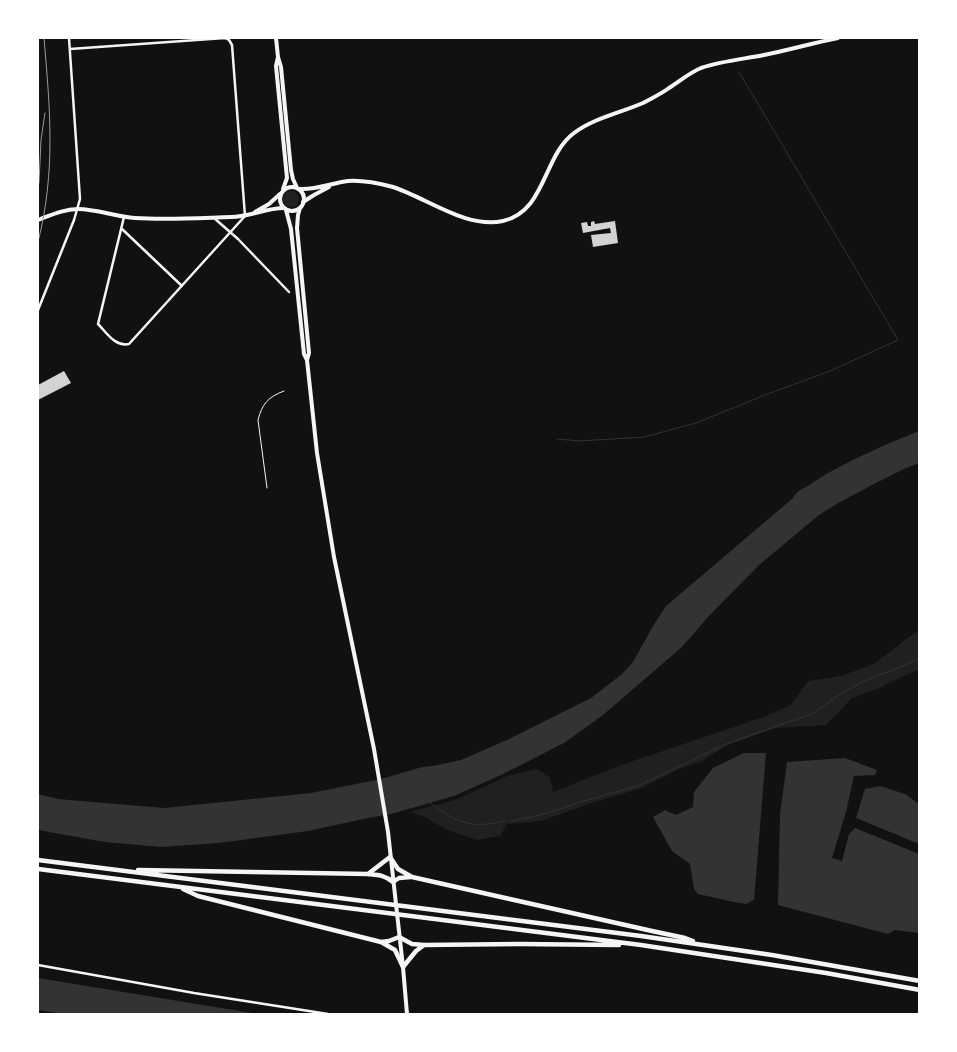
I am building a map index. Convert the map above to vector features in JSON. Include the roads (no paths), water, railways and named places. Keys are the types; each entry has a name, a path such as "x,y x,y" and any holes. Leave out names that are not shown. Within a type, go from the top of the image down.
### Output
{"highway":[{"path":"368,874 390,855 398,869 412,877 685,938 699,944"},
{"path":"38,860 699,944 810,961 920,981"},
{"path":"38,869 641,945 817,971 920,990"},
{"path":"115,870 368,874 381,875 393,884 399,878 412,877"},
{"path":"178,887 198,896 381,942 395,950 403,967 416,951 424,945"},
{"path":"381,942 389,941 399,934 412,944 424,945 641,945"}],"main road":[{"path":"276,38 281,66 291,170 293,180 303,194 297,228 309,353 307,360"},
{"path":"284,189 290,186 306,189 349,181 377,183 407,192 469,219 485,222 504,221 519,215 530,204 560,147 569,137 586,125 659,95 682,78 704,67 792,49 822,39 838,38"},
{"path":"251,214 269,204 280,194 284,189 287,178 276,66 278,57"},
{"path":"303,202 314,194 336,184"},
{"path":"280,194 279,200 285,209 292,237 304,354 307,360 316,444 334,557 375,756 390,855 407,1014"},
{"path":"38,220 63,210 78,208 124,217 146,218 245,216 277,208 295,211 300,208"}],"street":[{"path":"38,310 80,199 69,38"},
{"path":"70,49 225,38 232,45 245,216 129,344 123,345 117,343 98,324 124,217"},
{"path":"214,218 260,261 289,292"},
{"path":"122,229 182,286"},
{"path":"38,965 194,993 328,1014"}],"lane":[{"path":"267,488 258,420 267,400 275,394 284,391"}],"waterway":[{"path":"557,439 580,441 644,437 696,423 830,371 898,340 739,72"},
{"path":"511,821 554,811 638,786 726,744 814,713 837,696 864,681 920,658"},
{"path":"430,803 449,816 471,824 506,821"}],"railway":[{"path":"38,242 44,216 50,140 44,38"},
{"path":"39,183 41,140 45,113"}]}
